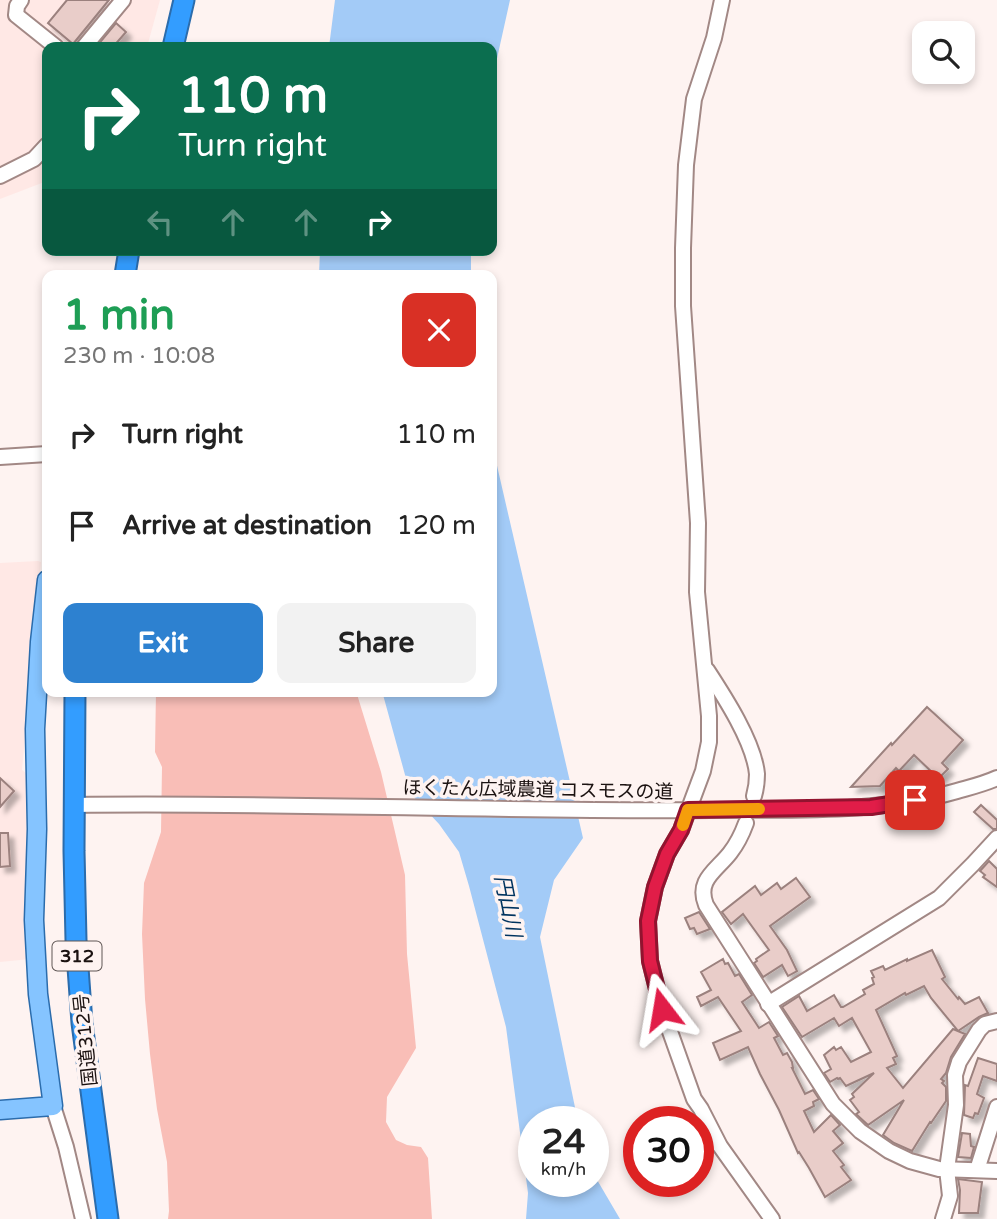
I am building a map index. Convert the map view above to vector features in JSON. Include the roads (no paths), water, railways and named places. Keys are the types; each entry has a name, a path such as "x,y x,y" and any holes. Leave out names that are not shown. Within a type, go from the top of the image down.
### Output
{"highway":[{"path":"174,42 184,0"},
{"name":"国道312号","path":"75,697 76,940 82,1024 108,1219"}],"main road":[{"path":"0,1110 53,1107 38,994 34,920 37,829 35,729 42,624"}],"street":[{"path":"21,0 16,15 50,42"},
{"path":"88,42 123,0"},
{"path":"722,0 714,38 694,99 686,165 683,248 683,306 698,523 697,592 709,742 703,771 681,810 681,830 667,854 655,887 648,921 650,961 664,1013 694,1099 720,1146 772,1219"},
{"path":"0,176 34,159 42,150"},
{"path":"0,457 42,454"},
{"path":"705,668 735,717 754,757 757,774 754,796"},
{"name":"ほくたん広域農道 コスモスの道","path":"74,805 681,810 871,807 936,797 997,778"},
{"path":"746,823 738,842 706,879 702,896 833,1104 860,1131 888,1151 910,1161 939,1169 997,1171"},
{"path":"768,1004 939,898 997,838"},
{"path":"943,1219 950,1196 947,1169 956,1105 955,1075 959,1062 979,1030 985,1024 997,1021"},
{"path":"53,1107 66,1147 83,1219"},
{"path":"977,1170 997,1107"}],"water":[{"path":"335,0 510,0 497,58 497,42 330,42"},
{"path":"320,256 471,256 471,270 319,270"},
{"name":"円山川","path":"497,466 583,838 554,880 540,937 575,1106 518,1106 518,1118 506,1027 469,886 459,852 439,824 410,793 384,697 497,697"},
{"path":"528,1197 607,1197 620,1219 526,1219"}]}
